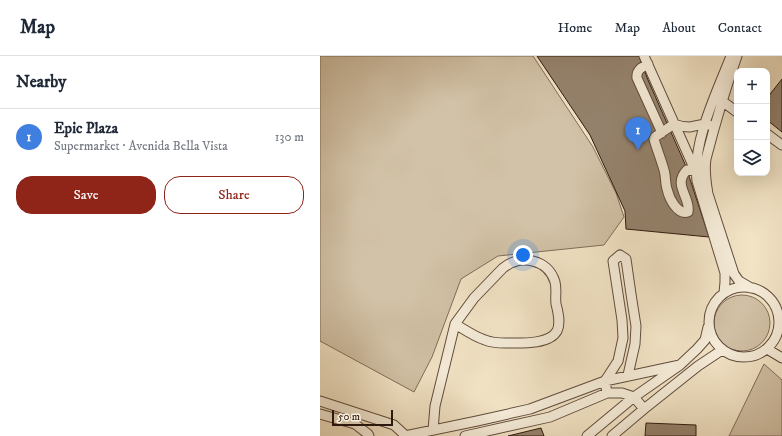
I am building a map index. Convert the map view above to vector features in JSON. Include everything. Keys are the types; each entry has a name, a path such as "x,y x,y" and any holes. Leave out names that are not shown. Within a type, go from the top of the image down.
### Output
{"street":[{"path":"708,325 713,339 719,347 731,355 740,358 759,354 767,349 774,341 781,327 778,311 772,301 763,293 739,281 734,274 706,185 706,159 714,126 718,100 731,56"},
{"path":"724,293 726,282 725,273 697,181 696,171 697,156 705,124 727,84 738,56"},
{"path":"646,58 666,100 674,124 696,171"},
{"path":"646,58 638,71 637,78 662,133"},
{"path":"718,100 734,110"},
{"path":"674,124 683,127 705,124 714,126"},
{"path":"674,124 654,139 665,171 667,189 673,204 683,213 688,212 689,210 681,186 683,174 687,170 696,171"},
{"path":"770,136 782,145"},
{"path":"607,393 605,381 618,361 623,338 614,261 620,255 626,260 636,326 635,344 628,376"},
{"path":"429,431 455,324 474,298 503,268 513,262 524,260 534,261 543,266 552,274 555,283 556,302 560,326 555,334 549,338 518,344 495,343 485,341 455,324"},
{"path":"587,436 634,397 680,365 698,349 705,340 710,311 718,298 730,290 744,287 751,288"},
{"path":"767,349 782,358"},
{"path":"612,436 657,398 698,366 722,350"},
{"path":"394,425 406,436 530,409 605,381 680,365"},
{"path":"644,372 648,380 649,388 657,398"},
{"path":"465,436 550,416 607,393 622,393 634,397 644,409"},
{"path":"320,401 394,425 429,431"},
{"path":"355,424 358,413"},
{"path":"320,414 355,424 369,436"}],"shaded area":[{"path":"320,56 533,56 593,147 616,193 624,217 604,245 498,256 461,279 432,357 414,392 320,341"},
{"path":"736,295 748,295 762,303 770,317 768,334 762,343 748,351 736,351 726,346 719,339 714,329 714,317 719,307 726,300"},
{"path":"764,364 782,380 782,436 729,436"}],"building":[{"path":"537,56 639,56 685,164 709,237 626,229 625,211 590,135"},
{"path":"782,79 782,132 770,122 770,94"},
{"path":"646,423 696,425 696,436 645,436"},
{"path":"541,428 544,436 508,436"}],"place":[{"name":"Epic Plaza","path":"638,150"}]}
